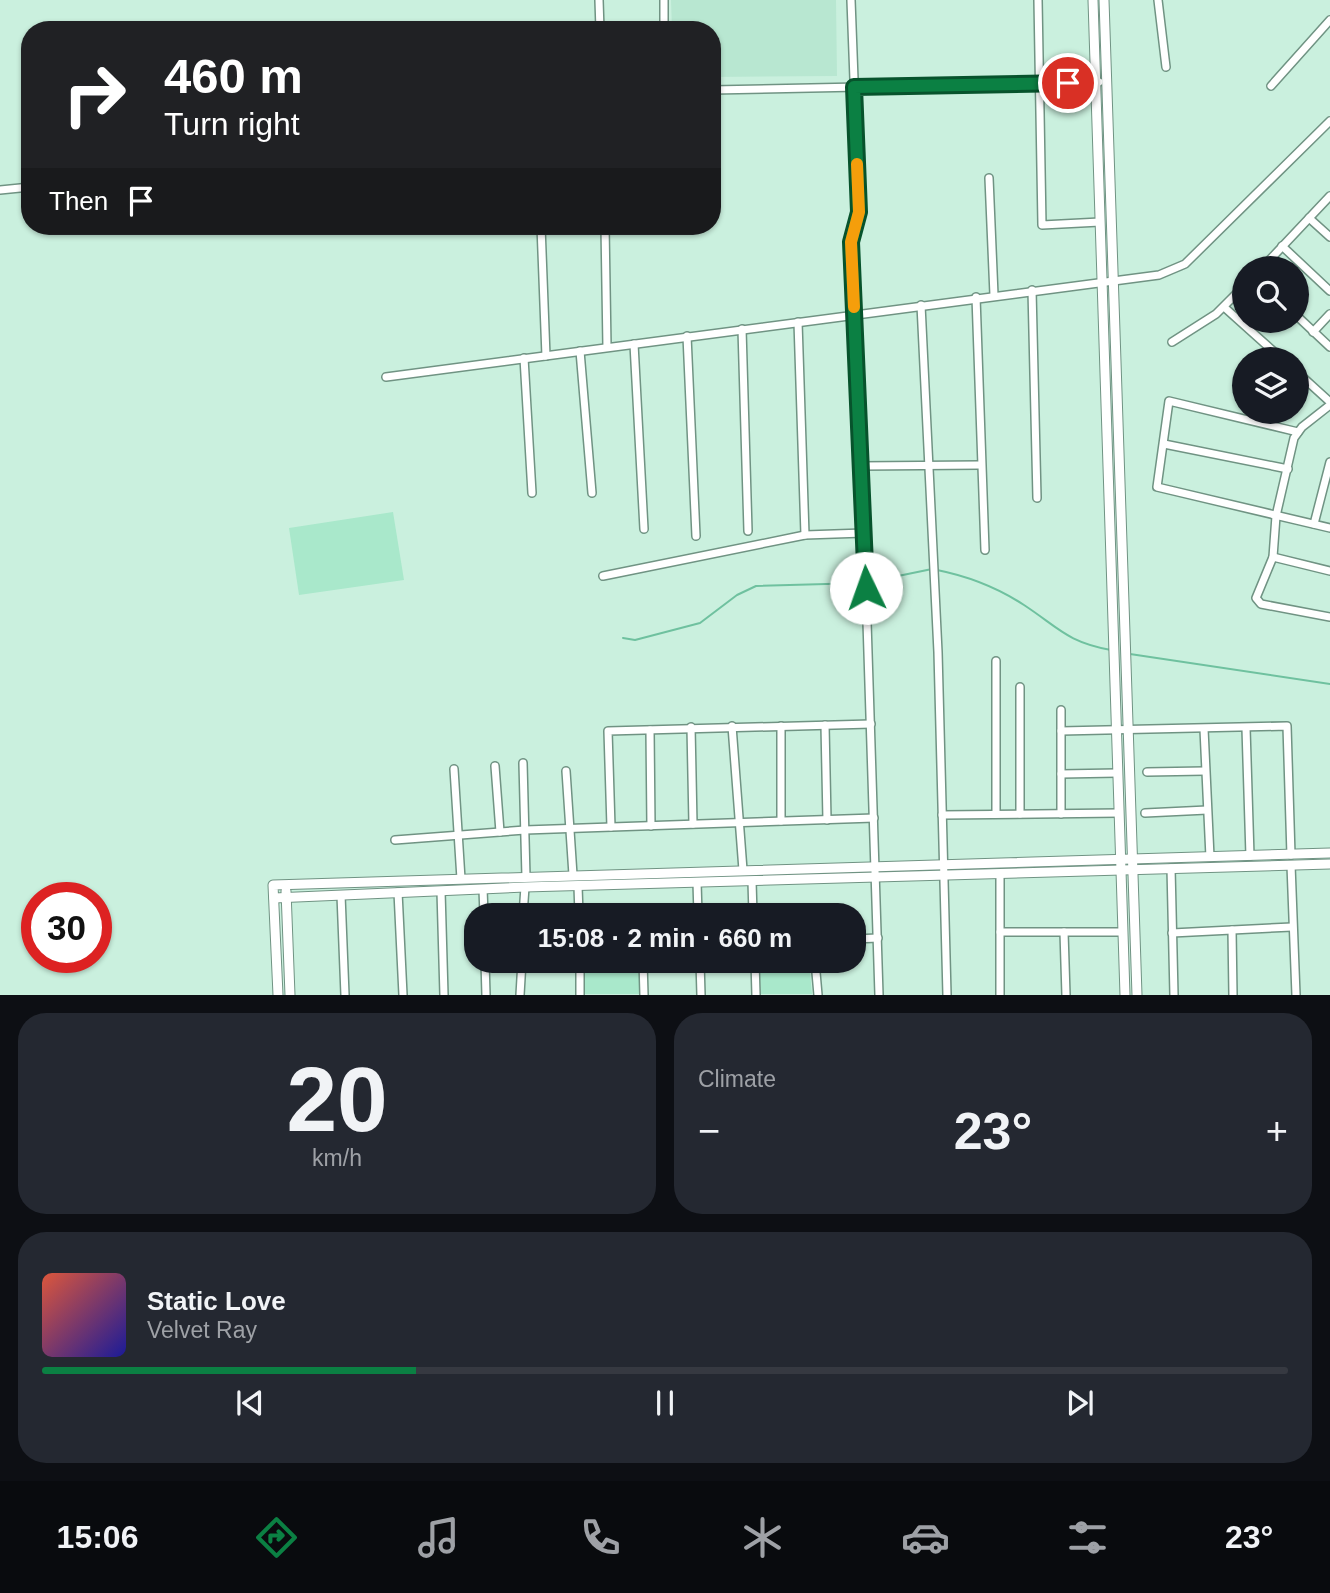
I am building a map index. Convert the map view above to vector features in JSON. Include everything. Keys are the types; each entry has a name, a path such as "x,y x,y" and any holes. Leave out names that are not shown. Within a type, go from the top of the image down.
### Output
{"street":[{"path":"599,0 600,21"},
{"path":"664,0 664,21"},
{"path":"851,0 859,212 851,242 866,573 879,995"},
{"path":"1038,0 1042,225 1100,222"},
{"path":"1093,0 1112,665 1125,995"},
{"path":"1104,0 1137,995"},
{"path":"1158,0 1166,67"},
{"path":"1271,86 1330,20"},
{"path":"721,90 1106,82"},
{"path":"386,377 1159,275 1185,264 1329,124"},
{"path":"989,178 994,295"},
{"path":"0,190 21,188"},
{"path":"1273,256 1330,196"},
{"path":"1309,218 1330,237"},
{"path":"541,235 546,356"},
{"path":"604,235 607,347"},
{"path":"1282,246 1330,291"},
{"path":"1032,290 1037,498"},
{"path":"976,298 985,550"},
{"path":"1172,342 1224,307 1232,299"},
{"path":"921,305 947,995"},
{"path":"1224,307 1269,347"},
{"path":"1314,332 1330,314"},
{"path":"798,321 805,535"},
{"path":"1309,327 1330,347"},
{"path":"742,329 748,531"},
{"path":"687,337 696,536"},
{"path":"634,344 644,529"},
{"path":"580,351 592,493"},
{"path":"524,358 532,493"},
{"path":"1309,384 1330,404 1298,432 1276,516 1273,557 1256,598 1258,603 1330,617"},
{"path":"1298,432 1169,401 1157,487 1330,528"},
{"path":"1164,444 1288,469"},
{"path":"1314,524 1330,463"},
{"path":"862,466 980,464"},
{"path":"603,576 805,535 864,533"},
{"path":"1273,557 1330,571"},
{"path":"996,661 996,814"},
{"path":"1020,687 1020,814"},
{"path":"1061,710 1061,814"},
{"path":"611,827 608,731 871,724"},
{"path":"825,725 827,820"},
{"path":"732,726 743,870"},
{"path":"781,726 781,821"},
{"path":"1061,731 1287,726 1296,995"},
{"path":"691,727 693,824"},
{"path":"1246,728 1250,856"},
{"path":"1205,729 1210,857"},
{"path":"650,730 651,826"},
{"path":"523,763 526,830 524,903"},
{"path":"495,766 500,832"},
{"path":"454,769 461,879"},
{"path":"566,771 573,876"},
{"path":"1147,772 1205,771"},
{"path":"1061,774 1117,773"},
{"path":"1145,813 1207,810"},
{"path":"942,815 1119,813"},
{"path":"395,840 526,830 874,818"},
{"path":"944,870 1000,874 1121,871 1291,860 1330,853"},
{"path":"278,995 273,885 461,879 578,886 752,881 1120,859 1250,856 1330,864"},
{"path":"1171,868 1174,995"},
{"path":"274,898 483,889 573,876 743,870 875,872"},
{"path":"1000,874 1000,995"},
{"path":"752,881 753,903"},
{"path":"697,882 698,903"},
{"path":"286,884 290,995"},
{"path":"578,886 579,903"},
{"path":"483,889 484,903"},
{"path":"441,891 444,995"},
{"path":"398,892 403,995"},
{"path":"341,895 345,995"},
{"path":"1172,933 1292,927"},
{"path":"1232,930 1233,995"},
{"path":"1000,932 1123,932"},
{"path":"1064,932 1066,995"},
{"path":"866,938 878,938"},
{"path":"485,973 486,995"},
{"path":"520,995 521,973"},
{"path":"580,973 580,995"},
{"path":"643,973 644,995"},
{"path":"700,973 701,995"},
{"path":"755,973 756,995"},
{"path":"816,973 818,995"}],"shaded area":[{"path":"671,0 836,0 837,76 721,77 721,21 672,21"},
{"path":"393,512 404,580 299,595 289,528"},
{"path":"584,973 639,973 640,994 585,994"},
{"path":"760,973 810,973 812,994 761,994"}],"waterway":[{"path":"869,582 932,569"},
{"path":"937,570 993,588 1073,638 1111,650"},
{"path":"623,638 635,640 700,623 737,595 756,586 863,583"},
{"path":"1130,654 1330,684"}],"slow traffic":[{"path":"854,307 851,242 859,212 857,164"}],"route":[{"path":"866,588 851,242 859,212 854,87 1068,83"}]}
